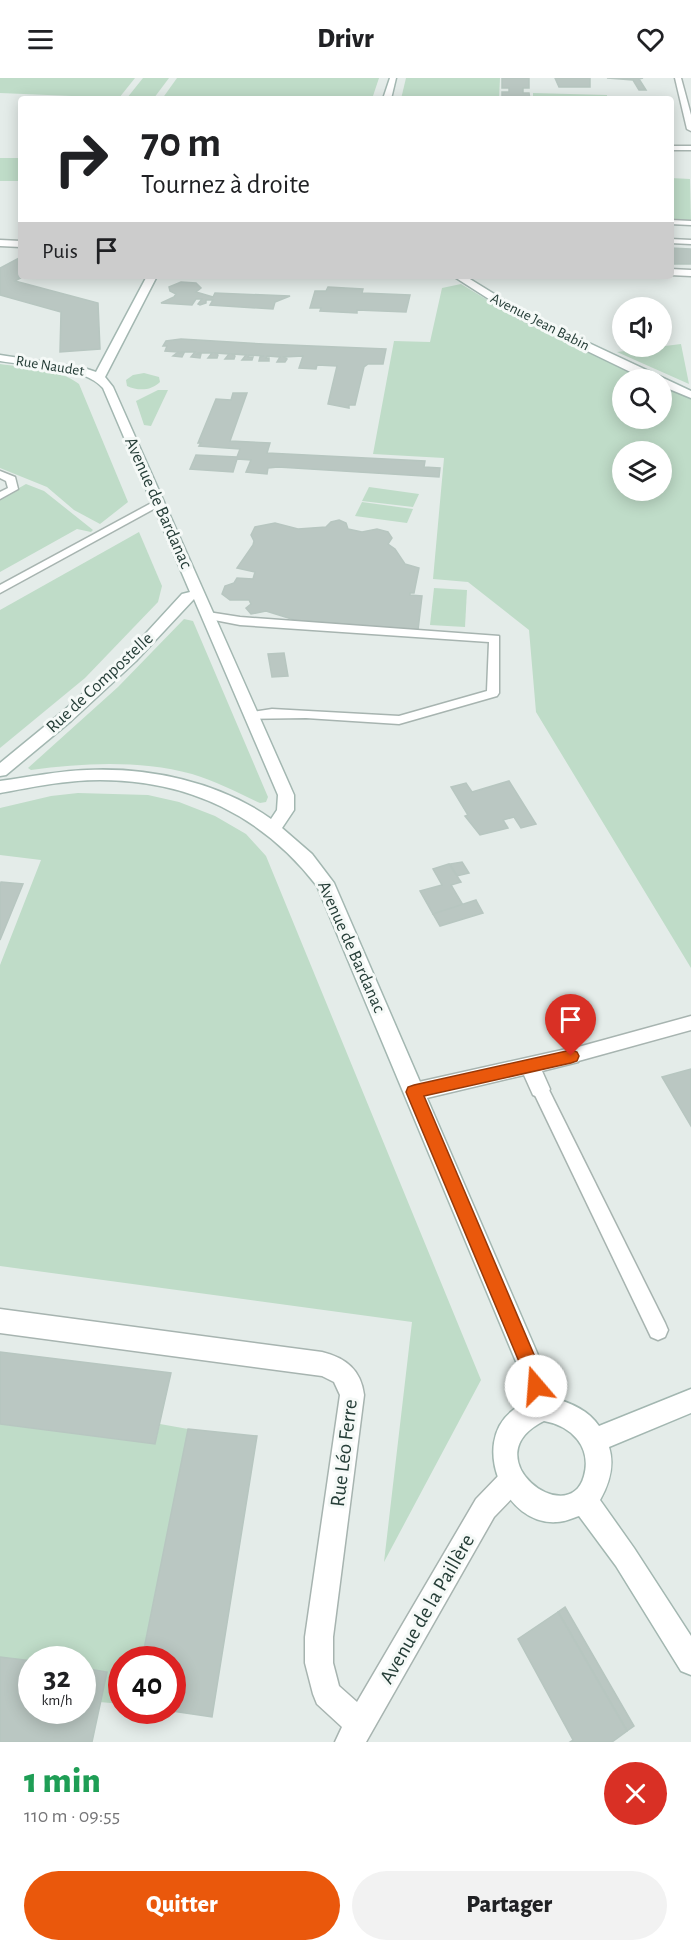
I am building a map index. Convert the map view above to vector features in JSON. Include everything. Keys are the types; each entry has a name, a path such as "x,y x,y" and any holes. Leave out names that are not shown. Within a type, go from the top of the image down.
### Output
{"street":[{"path":"388,96 393,78"},
{"path":"678,78 691,129"},
{"path":"682,94 691,95"},
{"path":"674,148 691,148"},
{"path":"0,243 18,244"},
{"path":"674,272 691,273"},
{"path":"99,377 150,279"},
{"name":"Avenue Jean Babin","path":"463,279 521,315 634,369"},
{"name":"Rue Naudet","path":"0,358 84,371 99,377"},
{"name":"Avenue de Bardanac","path":"99,377 108,387 286,795 287,806 283,818 272,828 301,850 325,883 529,1364 543,1409"},
{"path":"672,386 691,395"},
{"name":"Rue de Compostelle","path":"0,771 66,717 131,658 187,597 198,594"},
{"path":"0,787 72,776 114,775 142,778 172,783 227,801 272,828"},
{"path":"414,1092 571,1056"},
{"path":"530,1065 540,1089"},
{"name":"Rue Léo Ferre","path":"0,1321 330,1365 345,1375 350,1382 352,1395 320,1637 320,1663 327,1694 355,1733"},
{"path":"594,1441 691,1401"},
{"path":"543,1409 557,1410 572,1416 585,1427 594,1441 599,1457 598,1473 593,1488 584,1500 570,1508 553,1509 537,1504 522,1495 511,1481 504,1448 508,1433 516,1421 528,1412 543,1409"},
{"name":"Avenue de la Paillère","path":"355,1733 485,1508 511,1481"},
{"path":"584,1500 625,1557 691,1661"}],"lane":[{"path":"674,222 691,223"},
{"path":"674,241 691,242"},
{"path":"0,474 12,479 13,489 0,496"},
{"path":"0,590 157,503"},
{"path":"208,616 240,621 495,639 493,693 399,720 272,713 251,716"},
{"path":"571,1056 691,1023"},
{"path":"540,1089 658,1330"}],"green space":[{"path":"0,78 135,78 121,96 0,93"},
{"path":"143,78 169,78 156,96 129,96"},
{"path":"177,78 379,78 373,96 164,96"},
{"path":"406,78 500,78 499,96 402,96"},
{"path":"533,93 607,95 607,96 533,96"},
{"path":"0,158 18,158 18,181 0,181"},
{"path":"674,178 690,179 691,222 674,221"},
{"path":"461,284 509,313 629,369 612,369 612,429 672,429 672,388 691,397 691,968 536,712 529,630 468,582 433,579 444,458 373,454 394,341 430,342 442,288"},
{"path":"681,344 689,384 672,376 672,369 655,369 628,357 672,357 672,345"},
{"path":"0,364 52,372 79,384 128,502 100,524 74,510 47,487 0,468"},
{"path":"144,373 159,377 160,382 144,389 127,386 126,380 133,375"},
{"path":"158,390 168,390 151,426 144,425 136,401"},
{"path":"26,484 44,491 93,530 91,532 77,529 0,572 0,499"},
{"path":"369,487 419,494 413,507 362,501"},
{"path":"362,502 413,509 407,523 355,516"},
{"path":"139,532 162,586 158,602 85,678 0,748 0,610"},
{"path":"434,588 467,590 465,627 430,625"},
{"path":"184,619 193,621 268,797 266,802 260,803 192,774 152,766 112,764 31,770 28,768 118,687"},
{"path":"78,793 148,795 179,802 215,816 246,834 266,856 481,1380 384,1562 412,1322 0,1266 0,965 41,860 0,855 0,808 51,796"},
{"path":"0,1424 155,1444 160,1424 188,1429 145,1646 108,1646 108,1703 100,1702 96,1694 96,1646 18,1646 18,1660 0,1657"}],"building":[{"path":"502,78 529,78 529,88 523,88 523,93 529,93 530,96 502,96 502,92 509,92 509,88 502,88"},
{"path":"555,78 590,78 590,87 559,87"},
{"path":"607,78 643,78 639,79 646,90 639,90 633,80"},
{"path":"674,248 691,249 691,264 674,264"},
{"path":"18,259 19,279 15,281 98,303 100,349 60,352 61,312 0,295 0,268"},
{"path":"181,282 196,283 201,288 196,292 213,297 215,293 290,296 275,302 273,309 210,305 213,300 206,300 206,303 198,304 202,299 196,299 192,305 161,303 174,297 176,294 170,291 169,287"},
{"path":"328,287 363,289 362,293 410,295 406,312 357,310 357,313 320,311 321,308 310,308 315,291 326,291"},
{"path":"181,339 386,349 383,364 368,364 364,367 355,405 349,405 349,408 328,404 337,366 317,365 316,369 299,368 303,356 284,357 287,359 285,362 277,362 280,357 267,356 269,361 259,361 260,357 264,356 249,355 248,357 253,357 252,360 242,360 246,355 232,354 235,356 234,359 225,359 229,354 215,353 218,355 217,358 208,358 212,353 198,353 201,354 200,358 191,357 195,352 181,352 184,353 182,357 173,356 178,352 165,351 167,346 163,346 166,341"},
{"path":"233,393 247,393 230,441 270,443 267,453 425,461 424,467 440,468 439,477 278,467 268,468 267,474 246,472 251,460 237,459 233,472 190,469 196,455 237,457 240,449 199,446 201,443 198,443 216,399 231,400"},
{"path":"339,520 346,523 348,529 362,532 377,529 388,532 392,538 388,544 395,549 405,564 419,568 414,593 410,593 410,595 422,596 418,630 298,621 266,611 251,614 246,608 251,604 249,600 230,600 222,594 225,586 234,583 237,578 253,579 255,572 237,568 253,545 251,535 255,527 275,523 298,529 326,527 331,522"},
{"path":"284,653 288,676 272,677 268,654"},
{"path":"509,781 536,824 521,828 514,817 503,820 508,828 480,835 465,816 468,815 451,787 466,783 472,792"},
{"path":"462,862 469,873 457,876 450,864"},
{"path":"449,864 461,882 451,885 463,905 433,914 420,891 442,885 433,869"},
{"path":"1,882 23,884 0,940 0,885"},
{"path":"476,900 483,913 440,926 433,914"},
{"path":"691,1069 691,1126 662,1077"},
{"path":"0,1352 171,1373 155,1444 0,1424"},
{"path":"188,1429 257,1436 212,1717 186,1713 186,1646 145,1646"},
{"path":"565,1607 634,1726 627,1731 558,1612"},
{"path":"558,1612 627,1731 612,1742 570,1742 573,1740 518,1639"},
{"path":"0,1657 18,1659 18,1724 96,1724 92,1742 0,1742"},
{"path":"96,1670 107,1672 96,1723"}],"route":[{"path":"536,1386 529,1364 414,1092 571,1056"}]}
